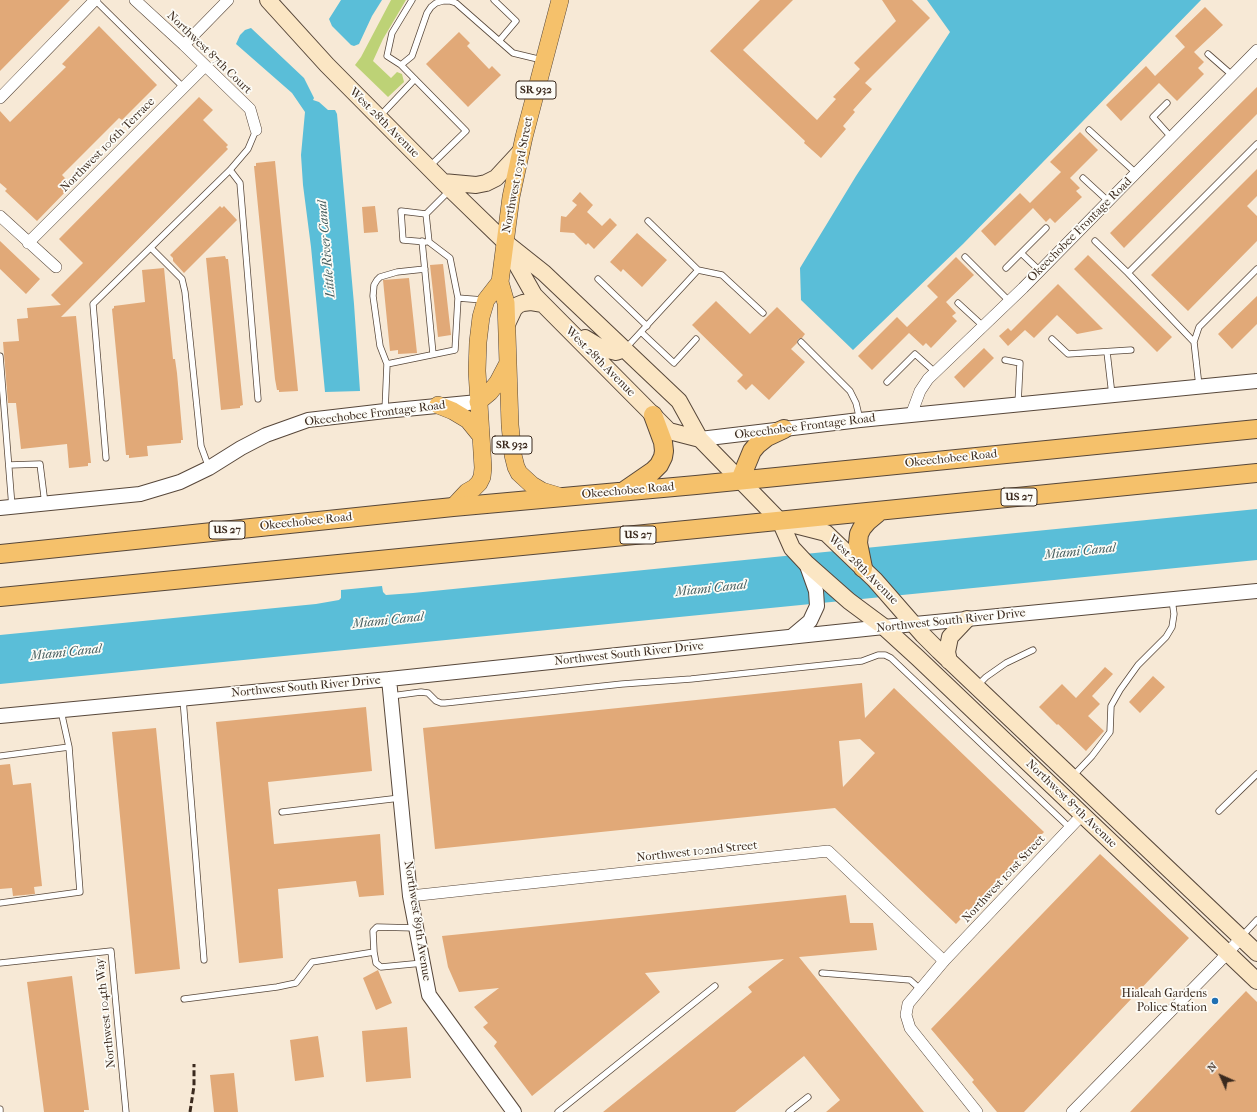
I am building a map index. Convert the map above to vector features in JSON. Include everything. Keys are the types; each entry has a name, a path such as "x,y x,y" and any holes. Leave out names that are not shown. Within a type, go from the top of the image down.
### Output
{"highway":[{"path":"623,492 653,471 659,465 663,457 663,442 653,415"},
{"path":"740,480 752,451 757,445 766,437 784,429"},
{"name":"Okeechobee Road","path":"0,554 453,507 565,498 1257,429"},
{"name":"US 27","path":"0,597 1257,473"},
{"path":"863,568 858,543 859,534 868,521 880,511"}],"main road":[{"name":"Northwest 103rd Street","path":"508,363 506,303 500,282 511,197 521,151 560,0"},
{"name":"West 28th Avenue","path":"271,1 327,65 446,186 505,242 544,273 679,401 700,439 780,521 792,548 806,563 849,601 884,627"},
{"path":"446,186 476,185 486,183 496,178 521,151"},
{"name":"West 28th Avenue","path":"505,242 534,295 669,431 700,439"},
{"name":"SR 932","path":"453,507 467,492 479,483 482,477 483,468 477,371 478,342 481,317 486,300 500,282"},
{"path":"507,324 514,309 523,303 531,302 543,304"},
{"path":"562,323 600,347 616,352 625,349"},
{"path":"478,402 490,392 498,382 508,363"},
{"name":"SR 932","path":"508,363 510,425 513,455 516,467 519,473 532,485 542,491 565,498"},
{"path":"438,406 465,417 481,436"},
{"name":"West 28th Avenue","path":"780,521 826,533 863,568 915,624"},
{"path":"949,661 947,652 950,637 966,620"},
{"name":"Northwest 87th Avenue","path":"915,624 923,635 976,687 1257,953"},
{"name":"Northwest 87th Avenue","path":"884,627 1257,981"}],"street":[{"path":"0,98 95,0"},
{"name":"Northwest 87th Court","path":"135,0 184,45 250,110 256,130"},
{"path":"184,45 228,0"},
{"name":"Okeechobee Frontage Road","path":"910,415 920,391 935,372 1040,271 1257,50"},
{"name":"Northwest 106th Terrace","path":"28,243 205,66"},
{"path":"0,216 56,268"},
{"name":"Okeechobee Frontage Road","path":"700,439 860,420 1257,381"},
{"name":"Okeechobee Frontage Road","path":"6,508 140,494 180,482 209,468 240,448 266,435 308,420 478,402"},
{"path":"791,637 810,621 817,606 816,591 806,563"},
{"name":"Northwest South River Drive","path":"0,716 389,679 884,627 1257,591"},
{"name":"Northwest 89th Avenue","path":"389,679 410,896 429,995 514,1112"},
{"name":"Northwest 101st Street","path":"977,1112 910,1028 906,1015 908,1004 944,961 1082,815"},
{"name":"Northwest 102nd Street","path":"410,896 828,851 944,961"},
{"path":"1072,1112 1241,938"}],"lane":[{"path":"95,0 184,88"},
{"path":"412,0 392,33 387,56 401,65 466,131 428,168"},
{"path":"401,65 412,56 427,13 431,7 436,3 450,0 456,3 512,54 544,60"},
{"path":"494,0 516,21 499,41"},
{"path":"1208,54 1232,75"},
{"path":"378,118 415,79"},
{"path":"1167,103 1153,116 1172,137"},
{"path":"106,458 93,304 230,170 248,149 256,130"},
{"path":"1089,130 1136,173"},
{"path":"1128,273 1257,144"},
{"path":"230,170 240,183 258,399"},
{"path":"1083,178 1108,201"},
{"path":"429,242 426,214 446,186"},
{"path":"387,364 455,350 458,298 450,258 429,242 403,240 401,211 426,214"},
{"path":"648,221 698,270 722,275 763,313"},
{"path":"1006,268 1046,228"},
{"path":"1095,241 1194,342"},
{"path":"422,242 434,354"},
{"path":"151,248 182,279 185,292 201,446 209,468"},
{"path":"1021,253 1040,271"},
{"path":"965,257 1009,301"},
{"path":"385,411 387,364 380,346 376,323 373,296 374,285 376,280 380,277 397,272 425,269"},
{"path":"625,349 698,270"},
{"path":"1199,387 1194,342 1199,327 1257,270"},
{"path":"598,279 647,326"},
{"path":"458,298 486,300"},
{"path":"958,303 983,326"},
{"path":"641,332 674,363 696,339"},
{"path":"1052,339 1068,354 1131,350"},
{"path":"801,342 850,391 856,403 860,420"},
{"path":"1107,352 1112,395"},
{"path":"887,382 915,354 935,372"},
{"path":"0,356 9,465 6,508"},
{"path":"1005,360 1020,363 1018,404"},
{"path":"9,465 40,464 45,504"},
{"path":"1072,777 1092,756 1110,732 1112,706 1120,690 1138,665 1166,637 1172,626 1174,614 1172,599"},
{"path":"976,687 986,677 1006,663 1033,650"},
{"path":"391,696 421,692 428,693 436,701 446,703 622,684 691,679 862,661 878,655 885,655 891,658 1070,828"},
{"path":"183,698 204,960"},
{"path":"0,903 80,892 69,747 61,710"},
{"path":"0,756 69,747"},
{"path":"1219,811 1257,774"},
{"path":"282,812 401,798"},
{"path":"1241,938 1257,920"},
{"path":"416,928 377,927 373,931 376,963 381,967 423,963"},
{"name":"Northwest 104th Way","path":"0,962 111,951 126,1112"},
{"path":"184,999 277,987 296,983 312,962 374,952"},
{"path":"822,973 910,980 920,989"},
{"path":"558,1112 715,986"},
{"path":"789,1112 808,1097"}],"green space":[{"path":"391,0 406,0 383,39 373,61 391,78 397,72 402,74 404,82 388,97 355,65 361,57"}],"water":[{"path":"341,0 382,0 372,16 359,44 354,46 351,45 332,26 329,19"},
{"path":"927,0 1201,0 963,244 853,350 801,300 800,268 856,176 950,32"},
{"name":"Little River Canal","path":"251,28 304,78 314,98 313,100 319,102 328,110 335,110 337,114 354,304 360,391 325,392 311,247 303,185 301,155 305,112 292,93 236,44 240,35 245,30"},
{"name":"Miami Canal","path":"1257,509 1257,560 0,684 0,635 316,604 339,600 341,598 341,590 382,586 383,592 386,595 413,593"}],"building":[{"path":"0,0 70,0 0,71"},
{"path":"760,0 793,0 743,50 817,120 836,99 833,97 860,69 854,63 896,21 882,0 912,0 930,18 865,83 872,89 853,110 855,112 843,126 846,129 821,158 710,51"},
{"path":"1205,7 1223,25 1194,52 1204,62 1198,68 1204,74 1177,101 1159,83 1121,121 1106,105 1146,66 1155,76 1185,47 1175,36"},
{"path":"99,26 157,85 122,120 119,118 62,175 72,185 37,221 5,191 7,189 0,183 0,111 10,122 66,67 62,64"},
{"path":"459,32 470,43 467,46 489,69 492,66 501,75 468,107 426,64"},
{"path":"1257,87 1257,114 1124,248 1110,233"},
{"path":"199,97 213,110 203,120 228,145 226,147 228,149 61,317 76,316 91,463 88,463 88,466 69,468 67,444 21,449 16,403 8,403 3,342 19,341 17,319 28,318 27,308 61,305 51,295 83,263 59,239"},
{"path":"1080,132 1098,150 1070,178 1080,188 1076,191 1082,197 1055,223 1050,218 1046,222 1033,208 995,246 981,231 1020,193 1030,203 1061,172 1050,162"},
{"path":"275,161 298,391 279,392 279,390 277,390 275,379 254,166 256,166 256,163"},
{"path":"1257,169 1257,196 1247,206 1257,216 1257,241 1188,311 1151,275"},
{"path":"580,192 593,205 587,212 602,226 610,218 617,225 594,249 588,243 586,245 574,233 560,232 561,216 566,217 577,205 572,201"},
{"path":"220,206 222,208 224,206 237,220 184,273 173,261 173,258 170,255"},
{"path":"375,206 378,232 364,233 362,207"},
{"path":"637,233 667,260 642,287 623,269 621,272 610,262"},
{"path":"0,241 40,279 26,294 0,269"},
{"path":"1088,255 1172,337 1157,352 1074,269"},
{"path":"225,256 226,259 228,259 243,405 240,406 240,408 221,410 206,258"},
{"path":"956,257 974,275 946,302 956,313 952,316 957,321 931,348 926,343 923,346 909,333 872,370 858,356 897,317 907,327 938,297 927,286"},
{"path":"443,264 451,335 438,337 430,265"},
{"path":"164,268 173,359 175,359 177,373 183,440 181,440 181,443 147,446 148,456 129,458 129,455 126,455 112,309 114,306 145,302 142,270"},
{"path":"409,278 417,353 398,354 398,350 390,351 383,280"},
{"path":"1058,284 1103,329 1077,334 1057,315 1034,338 1025,330 1008,346 999,336 1008,328 1011,331"},
{"path":"1257,296 1257,324 1232,349 1218,334"},
{"path":"716,301 750,334 777,307 805,334 802,338 798,339 797,343 791,349 805,362 769,400 752,384 746,390 737,381 743,375 692,325"},
{"path":"984,348 994,358 964,388 954,377"},
{"path":"1105,667 1113,674 1092,696 1100,704 1088,716 1104,731 1086,751 1039,707 1062,684 1076,698"},
{"path":"1153,676 1165,687 1140,713 1129,702"},
{"path":"862,683 865,718 894,688 1044,832 956,924 835,808 435,849 423,728","holes":["860,739 875,753 843,787 839,741"]},
{"path":"366,707 372,771 268,782 274,844 380,834 384,895 359,897 356,881 278,889 283,958 239,963 216,722"},
{"path":"156,728 180,969 135,974 112,732"},
{"path":"10,764 13,785 31,783 42,886 34,887 35,894 13,896 12,888 0,889 0,765"},
{"path":"1100,854 1189,938 1024,1112 997,1112 972,1082 974,1080 931,1029"},
{"path":"846,895 850,923 873,923 877,950 799,957 924,1112 826,1112 840,1100 804,1056 735,1112 603,1112 752,992 748,987 784,959 645,973 660,992 532,1096 494,1046 497,1042 483,1027 488,1023 474,1007 499,988 459,992 448,967 442,936"},
{"path":"378,970 392,1003 376,1010 363,978"},
{"path":"72,976 89,1110 84,1110 84,1112 44,1112 27,982"},
{"path":"1246,991 1257,1002 1257,1112 1130,1112"},
{"path":"407,1027 411,1078 366,1082 362,1031"},
{"path":"318,1036 324,1077 295,1081 290,1040"},
{"path":"234,1073 238,1112 214,1112 210,1075"}],"railway":[{"path":"190,1112 194,1086 194,1064"}],"place":[{"name":"Hialeah Gardens Police Station","path":"1215,1001"}]}
